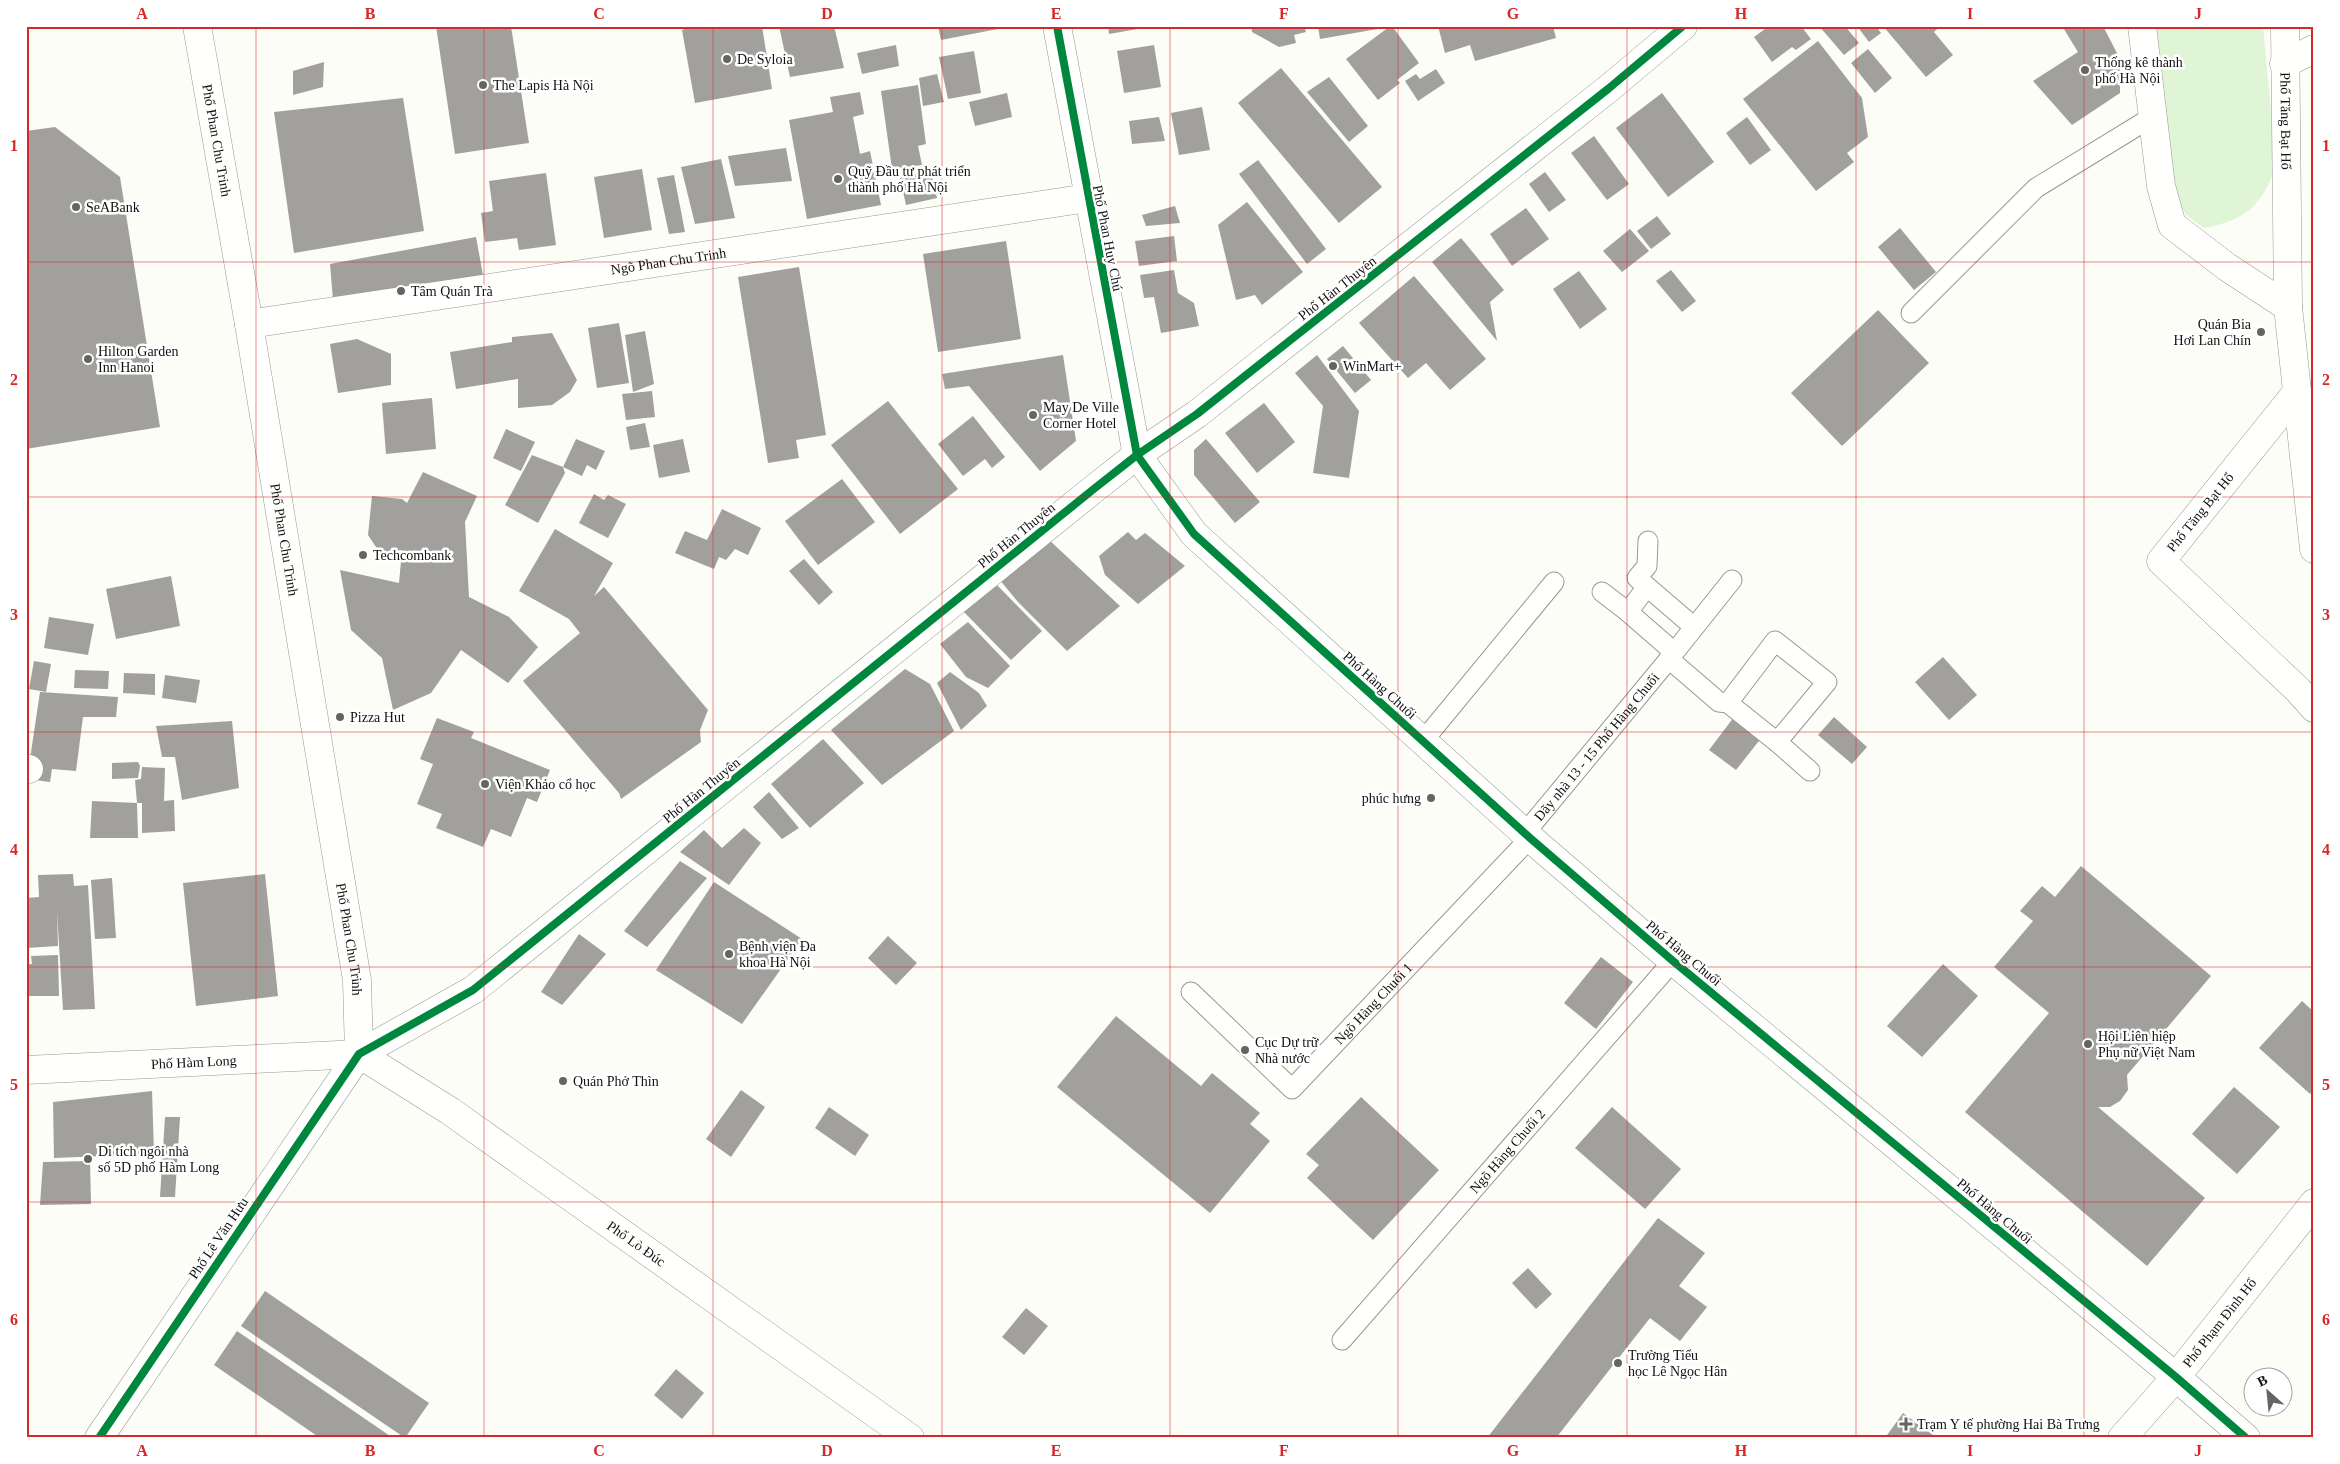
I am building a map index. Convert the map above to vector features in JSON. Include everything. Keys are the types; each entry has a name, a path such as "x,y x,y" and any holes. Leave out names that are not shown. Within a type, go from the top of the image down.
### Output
{"street":[{"name":"Phố Phan Chu Trinh","path":"197,26 249,324 356,980 359,1054"},
{"name":"Phố Phan Huy Chú","path":"1057,26 1137,454"},
{"name":"Phố Hàn Thuyên","path":"359,1054 473,990 1137,454 1197,414 1608,89 1683,26"},
{"path":"2142,26 2161,186 2172,226 2227,268 2288,306"},
{"name":"Phố Tăng Bạt Hổ","path":"2285,26 2288,306 2314,550"},
{"path":"2284,64 2314,48"},
{"name":"Ngõ Phan Chu Trinh","path":"249,324 1088,198"},
{"name":"Phố Tăng Bạt Hổ","path":"2297,392 2161,561 2298,690 2314,708"},
{"name":"Phố Hàng Chuối","path":"1137,454 1194,534 1528,836 1673,960 2176,1377 2246,1438"},
{"name":"Phố Hàm Long","path":"26,1070 359,1054"},
{"name":"Phố Lê Văn Hưu","path":"99,1438 359,1054"},
{"name":"Phố Lò Đúc","path":"359,1054 458,1117 910,1438"},
{"name":"Phố Phạm Đình Hổ","path":"2122,1438 2176,1377 2314,1203"}],"lane":[{"path":"1911,313 2036,188 2152,117"},
{"path":"1648,541 1647,566 1637,578 1694,627"},
{"name":"Dãy nhà 13 - 15 Phố Hàng Chuối","path":"1528,836 1732,580"},
{"path":"1423,741 1554,582"},
{"name":"Dãy nhà 13 - 15 Phố Hàng Chuối","path":"1602,592 1628,612 1718,702 1728,703 1810,771"},
{"path":"1628,612 1643,592"},
{"path":"1728,703 1775,641 1827,682 1777,742"},
{"name":"Ngõ Hàng Chuối 1","path":"1191,992 1292,1089 1528,836"},
{"name":"Ngõ Hàng Chuối 2","path":"1342,1340 1673,960"}],"green space":[{"path":"2155,26 2263,26 2276,165 2265,191 2258,201 2242,215 2231,221 2204,228 2186,215 2175,193"}],"building":[{"name":"The Lapis Hà Nội","path":"436,26 511,26 529,143 455,154"},
{"name":"De Syloia","path":"693,26 762,26 772,89 695,103 682,30"},
{"path":"779,26 834,26 844,68 790,77"},
{"path":"938,26 1002,26 1003,28 941,40"},
{"path":"1108,26 1149,26 1149,27 1109,34"},
{"path":"1251,26 1304,26 1306,32 1294,35 1296,43 1279,47 1252,32"},
{"path":"1318,26 1392,26 1419,63 1397,80 1400,83 1378,100 1346,59 1389,27 1320,39"},
{"path":"1438,26 1553,26 1556,38 1475,61 1470,45 1445,53"},
{"path":"1769,26 1801,26 1811,39 1796,50 1792,47 1772,62 1754,37"},
{"path":"1819,26 1845,26 1859,43 1844,55"},
{"path":"1857,26 1876,26 1881,33 1869,42"},
{"path":"1883,26 1940,26 1934,32 1953,55 1926,77"},
{"name":"Thống kê thành phố Hà Nội","path":"2062,26 2103,26 2120,59 2120,93 2072,125 2033,81 2078,52"},
{"path":"1818,41 1862,98 1868,137 1847,153 1854,162 1816,191 1743,99"},
{"path":"896,45 899,66 862,74 857,53"},
{"path":"1154,45 1161,87 1124,93 1117,51"},
{"path":"1868,49 1892,78 1875,93 1851,63"},
{"path":"974,51 981,93 948,99 939,57"},
{"path":"324,62 323,87 293,95 293,71"},
{"path":"1281,68 1382,187 1339,223 1238,103"},
{"path":"1436,69 1445,83 1418,101 1405,81 1416,74 1420,79"},
{"path":"937,74 944,102 923,106 919,78"},
{"path":"1329,77 1368,126 1349,142 1307,92"},
{"path":"918,85 926,144 918,146 922,165 892,169 881,91"},
{"name":"Quỹ Đầu tư phát triển thành phố Hà Nội","path":"860,92 864,114 853,117 860,154 870,151 881,205 807,219 789,120 833,112 830,97"},
{"path":"1007,93 1012,117 975,126 969,102"},
{"path":"1662,93 1714,162 1668,197 1616,128"},
{"path":"403,98 424,231 294,253 274,112"},
{"path":"1202,107 1210,150 1179,155 1171,113"},
{"path":"1159,117 1165,141 1132,144 1129,121"},
{"path":"1747,117 1771,150 1750,165 1726,133"},
{"path":"55,127 120,177 160,427 26,449 26,131"},
{"path":"1594,136 1629,184 1607,200 1571,153"},
{"path":"786,148 792,181 735,186 728,156"},
{"path":"721,159 735,218 695,224 681,167"},
{"path":"1258,160 1326,249 1307,264 1239,174"},
{"path":"642,169 652,230 604,238 594,177"},
{"path":"931,171 937,198 906,205 900,178"},
{"path":"1545,172 1566,200 1549,212 1529,184"},
{"path":"546,173 556,245 519,250 517,238 485,242 481,213 493,211 489,181"},
{"path":"674,175 685,232 669,234 657,178"},
{"path":"1247,202 1303,272 1262,305 1255,295 1236,300 1218,225"},
{"path":"1175,206 1180,223 1146,226 1142,215"},
{"path":"1526,208 1549,239 1512,266 1490,234"},
{"path":"1657,216 1671,234 1651,249 1637,231"},
{"path":"1900,228 1936,272 1914,290 1878,247"},
{"path":"1630,229 1649,251 1622,272 1603,251"},
{"path":"1174,236 1177,261 1139,266 1135,241"},
{"path":"476,237 483,275 333,300 330,264"},
{"path":"1461,238 1504,290 1490,302 1497,341 1432,262"},
{"path":"1006,241 1021,339 938,352 923,254"},
{"path":"799,267 826,435 796,440 799,458 768,463 738,277"},
{"path":"1174,270 1178,293 1194,303 1199,326 1161,333 1154,297 1144,298 1140,275"},
{"path":"1671,270 1696,301 1682,312 1656,281"},
{"path":"1579,271 1607,309 1580,329 1553,289"},
{"path":"1414,276 1486,359 1450,390 1426,363 1408,378 1359,323"},
{"path":"1878,310 1929,363 1842,446 1791,393"},
{"path":"619,323 629,383 597,388 588,328"},
{"path":"645,331 654,384 633,392 625,335"},
{"path":"552,333 577,380 570,392 552,405 518,408 518,379 456,389 450,352 512,342 512,337"},
{"path":"357,339 391,354 391,385 338,393 330,344"},
{"path":"1343,346 1371,380 1355,393 1327,359"},
{"name":"May De Ville Corner Hotel","path":"1063,355 1076,441 1040,471 969,386 945,389 942,374"},
{"path":"1317,355 1359,411 1349,478 1313,473 1323,406 1295,373"},
{"path":"652,391 655,417 626,420 622,394"},
{"path":"432,398 436,449 386,454 382,403"},
{"path":"888,401 958,489 900,534 831,445"},
{"path":"1264,403 1295,442 1257,473 1225,433"},
{"path":"973,416 1005,457 992,468 985,459 963,476 938,444"},
{"path":"645,423 650,447 630,450 626,427"},
{"path":"506,429 535,442 521,471 493,458"},
{"path":"576,439 605,451 596,470 587,465 582,476 563,467"},
{"path":"683,439 690,472 659,478 653,445"},
{"path":"1206,439 1260,502 1235,523 1194,475 1194,450"},
{"path":"532,455 563,467 565,473 538,523 505,505"},
{"path":"423,472 477,496 465,522 469,597 509,617 538,647 508,683 461,650 431,693 393,710 382,658 351,630 340,570 399,583 402,550 380,553 368,535 372,496 402,499 407,503"},
{"path":"842,479 875,522 818,565 785,521"},
{"path":"594,494 604,500 608,495 626,504 608,538 579,523"},
{"path":"722,509 761,528 748,555 735,549 726,560 719,557 714,569 675,553 685,531 707,540"},
{"path":"555,529 613,563 594,596 604,587 708,710 700,730 701,742 621,799 619,793 523,681 580,633 569,619 519,591"},
{"path":"1128,532 1136,540 1145,533 1185,566 1138,604 1105,575 1099,556"},
{"path":"1048,539 1120,606 1067,651 1018,602 999,579"},
{"path":"804,559 833,592 819,605 789,571"},
{"path":"171,576 180,626 116,639 106,589"},
{"path":"997,585 1042,631 1011,660 962,610"},
{"path":"49,617 94,624 88,655 44,648"},
{"path":"968,622 1010,666 988,688 966,677 940,644"},
{"path":"1943,657 1977,695 1949,720 1915,682"},
{"path":"34,661 51,664 46,692 29,689"},
{"path":"905,669 930,684 954,731 882,785 831,730"},
{"path":"75,670 109,671 108,689 74,688"},
{"path":"950,672 979,693 987,706 961,730 937,683"},
{"path":"124,673 155,674 155,695 123,693"},
{"path":"165,675 200,680 196,703 162,698"},
{"path":"40,692 118,697 116,717 83,717 76,771 52,769 50,782 27,779"},
{"path":"1734,717 1762,737 1736,770 1709,750"},
{"path":"1834,717 1867,747 1852,764 1818,735"},
{"name":"Viện Khảo cổ học","path":"437,718 474,732 471,738 550,770 537,802 527,798 511,837 491,829 483,847 436,828 442,814 417,804 433,764 420,759"},
{"path":"232,721 239,788 182,800 175,757 162,757 156,726"},
{"path":"823,739 864,783 810,828 771,784"},
{"path":"138,762 140,766 138,778 112,779 112,763"},
{"path":"142,767 165,768 164,801 174,800 175,831 142,833 142,803 137,803 135,780 141,779"},
{"path":"769,792 799,828 782,839 753,807"},
{"path":"92,801 137,803 138,838 90,838"},
{"path":"744,828 761,843 729,885 680,852 704,830 722,848"},
{"path":"680,861 707,878 647,947 624,931"},
{"name":"Hội Liên hiệp Phụ nữ Việt Nam","path":"2081,866 2211,976 2127,1075 2128,1090 2120,1101 2110,1107 2098,1107 2205,1198 2147,1266 1965,1112 2049,1013 1994,967 2033,921 2020,911 2042,886 2055,897"},
{"path":"73,874 74,886 88,885 95,1009 63,1010 57,912 58,946 26,948 26,898 39,897 38,875"},
{"path":"265,874 278,996 196,1006 183,883"},
{"path":"112,878 116,938 95,939 91,880"},
{"name":"Bệnh viện Đa khoa Hà Nội","path":"714,882 802,939 742,1024 656,970"},
{"path":"579,934 606,954 562,1005 541,992"},
{"path":"888,936 917,963 896,985 868,958"},
{"path":"58,955 59,996 26,996 26,964 32,964 31,956"},
{"path":"1601,957 1633,982 1596,1029 1564,1003"},
{"path":"1943,964 1978,996 1922,1057 1887,1026"},
{"path":"2302,1001 2314,1012 2314,1089 2310,1094 2259,1048"},
{"path":"1116,1016 1201,1086 1212,1073 1260,1113 1250,1124 1270,1141 1210,1213 1057,1087"},
{"path":"2234,1087 2280,1127 2237,1174 2192,1134"},
{"path":"741,1090 765,1107 731,1157 706,1139"},
{"path":"152,1091 154,1154 54,1158 53,1102"},
{"path":"1361,1097 1439,1170 1373,1240 1307,1178 1319,1165 1306,1154"},
{"path":"829,1107 869,1135 855,1156 815,1128"},
{"path":"1612,1107 1681,1169 1645,1209 1575,1148"},
{"path":"165,1117 180,1117 175,1197 160,1197"},
{"path":"90,1161 91,1204 40,1205 43,1162"},
{"path":"1658,1218 1705,1253 1679,1286 1707,1307 1680,1341 1650,1318 1556,1438 1487,1438"},
{"path":"1528,1268 1552,1294 1536,1309 1512,1283"},
{"path":"265,1291 429,1403 405,1438 241,1326"},
{"path":"1026,1308 1048,1326 1024,1355 1002,1337"},
{"path":"237,1331 393,1438 320,1438 214,1365"},
{"path":"676,1369 704,1393 682,1419 654,1395"},
{"name":"Trạm Y tế phường Hai Bà Trưng","path":"1903,1413 1933,1435 1937,1438 1885,1438"}],"cycle path":[{"path":"1057,26 1137,455 1194,534 1530,838 1673,961 2176,1377 2246,1438"},
{"path":"99,1438 359,1054 473,990 1095,488 1137,455 1197,414 1608,89 1683,26"}],"place":[{"name":"De Syloia","path":"727,59"},
{"name":"Thống kê thành phố Hà Nội","path":"2085,70"},
{"name":"The Lapis Hà Nội","path":"483,85"},
{"name":"Quỹ Đầu tư phát triển thành phố Hà Nội","path":"838,179"},
{"name":"SeABank","path":"76,207"},
{"name":"Tâm Quán Trà","path":"401,291"},
{"name":"Quán Bia Hơi Lan Chín","path":"2261,332"},
{"name":"Hilton Garden Inn Hanoi","path":"88,359"},
{"name":"WinMart+","path":"1333,366"},
{"name":"May De Ville Corner Hotel","path":"1033,415"},
{"name":"Techcombank","path":"363,555"},
{"name":"Pizza Hut","path":"340,717"},
{"name":"Viện Khảo cổ học","path":"485,784"},
{"name":"phúc hưng","path":"1431,798"},
{"name":"Bệnh viện Đa khoa Hà Nội","path":"729,954"},
{"name":"Hội Liên hiệp Phụ nữ Việt Nam","path":"2088,1044"},
{"name":"Cục Dự trữ Nhà nước","path":"1245,1050"},
{"name":"Quán Phở Thìn","path":"563,1081"},
{"name":"Di tích ngôi nhà số 5D phố Hàm Long","path":"88,1159"},
{"name":"Trường Tiểu học Lê Ngọc Hân","path":"1618,1363"},
{"name":"Trạm Y tế phường Hai Bà Trưng","path":"1906,1424"}]}
